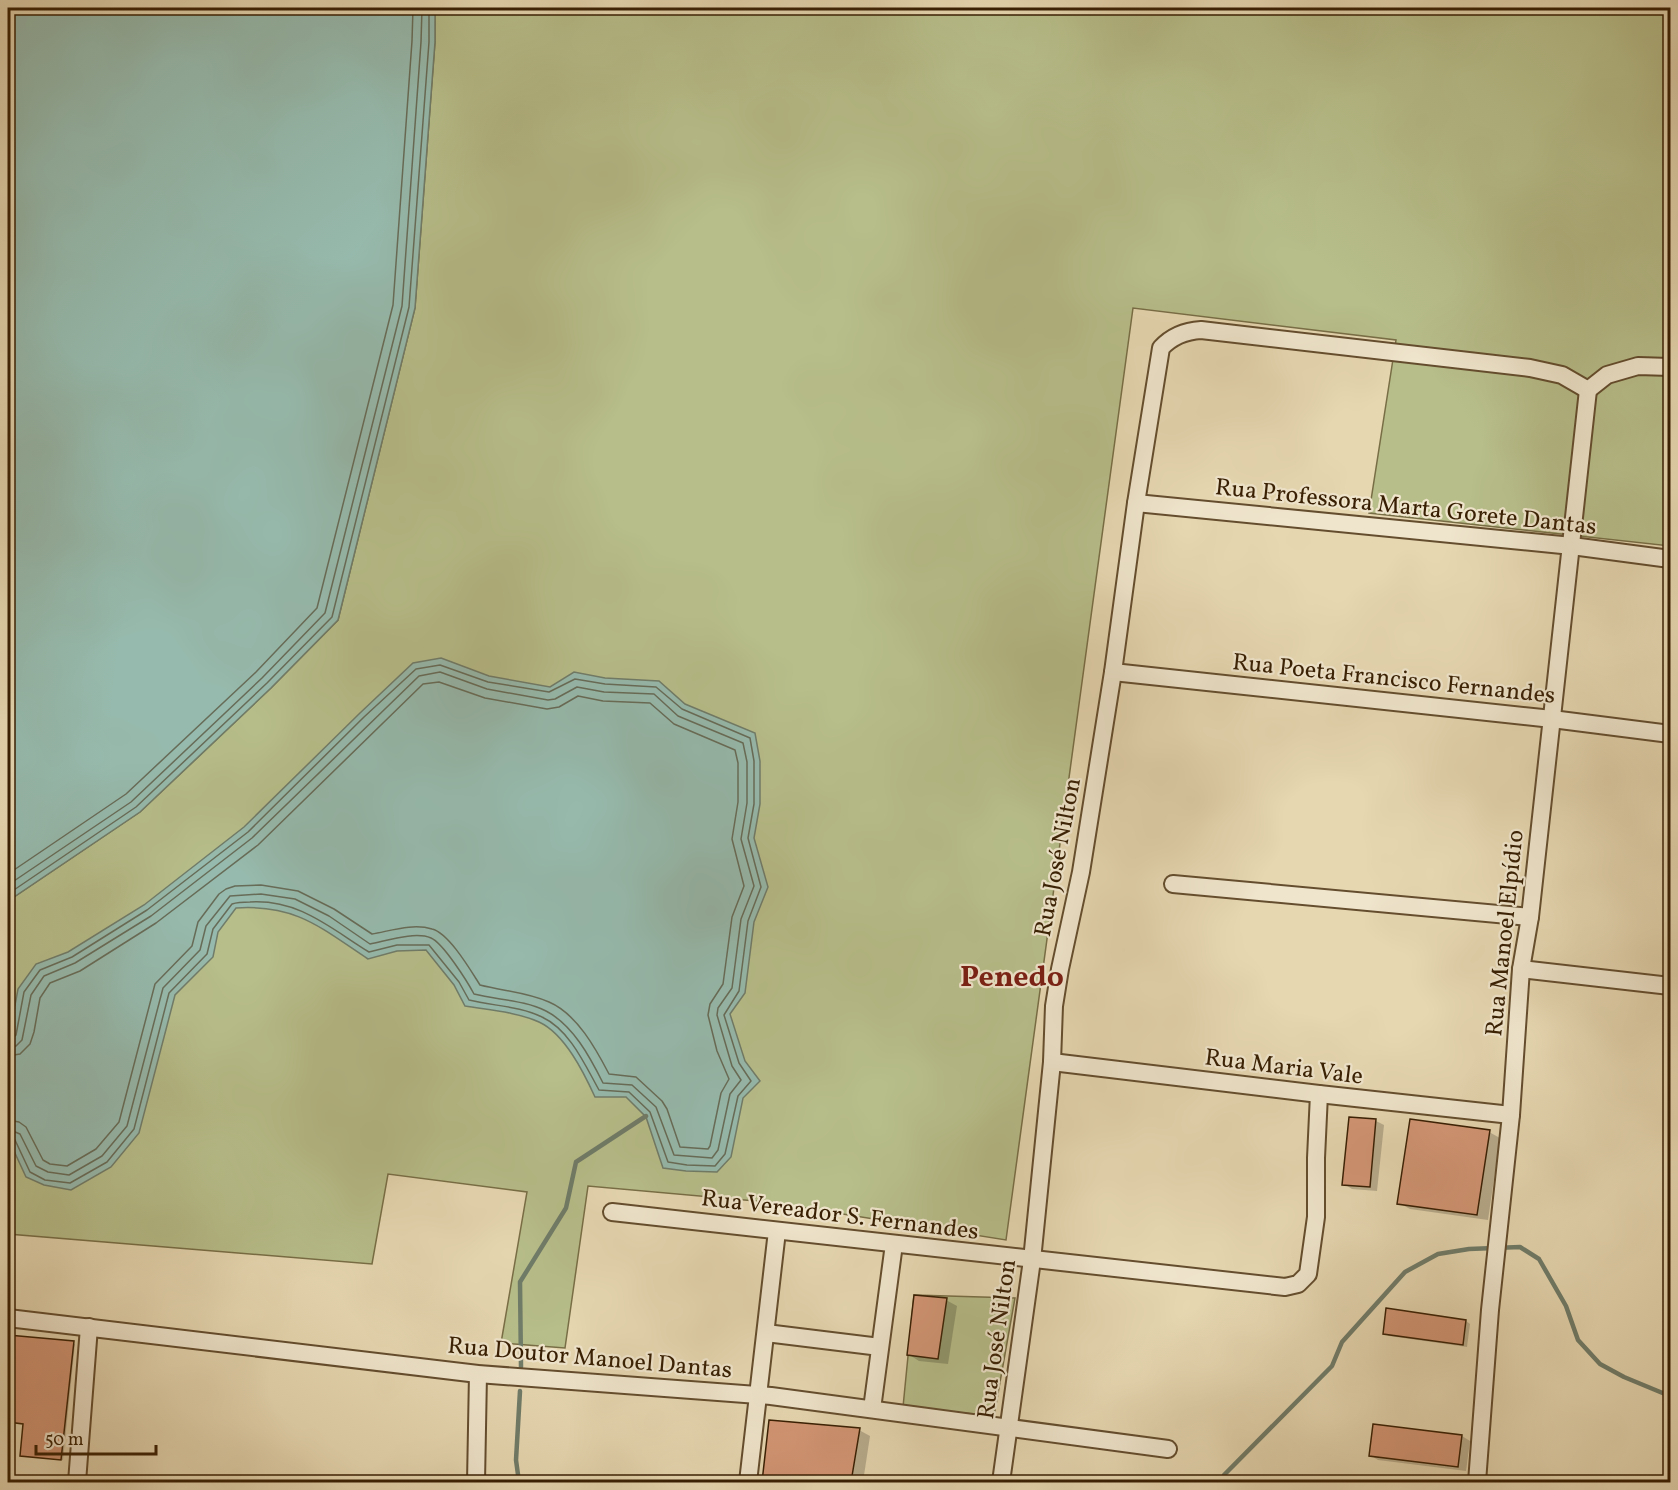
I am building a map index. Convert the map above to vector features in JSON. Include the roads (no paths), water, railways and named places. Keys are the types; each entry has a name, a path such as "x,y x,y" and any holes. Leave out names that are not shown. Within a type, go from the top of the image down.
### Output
{"street":[{"name":"Rua José Nilton","path":"1001,1482 1032,1260 1052,1062 1054,1006 1081,872 1161,348 1167,341 1186,331 1201,330 1530,368 1562,375 1588,390"},
{"path":"1588,390 1607,375 1638,366 1671,367"},
{"name":"Rua Manoel Elpídio","path":"1477,1482 1490,1310 1511,1115 1521,969 1530,917 1588,390"},
{"name":"Rua Professora Marta Gorete Dantas","path":"1136,502 1572,546 1671,559"},
{"name":"Rua Poeta Francisco Fernandes","path":"1113,672 1671,734"},
{"path":"1173,884 1530,917"},
{"path":"1521,969 1671,986"},
{"name":"Rua Maria Vale","path":"1052,1062 1511,1115"},
{"name":"Rua Vereador S. Fernandes","path":"612,1212 1285,1287 1298,1284 1308,1274 1316,1217 1319,1094"},
{"path":"748,1482 777,1231"},
{"path":"872,1409 894,1244"},
{"name":"Rua Doutor Manoel Dantas","path":"8,1318 478,1374 759,1395 1168,1449"},
{"path":"77,1482 89,1327"},
{"path":"766,1333 880,1347"},
{"path":"476,1482 478,1374"}],"water":[{"path":"8,8 435,8 435,42 415,308 338,620 271,688 140,812 8,901"},
{"path":"441,658 489,676 550,687 574,672 605,678 659,681 685,704 755,733 760,761 760,804 754,838 768,887 754,922 745,993 730,1014 745,1061 760,1081 743,1098 731,1157 717,1172 663,1168 646,1117 626,1097 595,1097 565,1045 557,1035 539,1022 512,1014 465,1006 454,985 426,950 397,951 368,959 321,928 292,914 257,908 236,908 218,932 213,957 175,995 139,1133 111,1167 71,1190 44,1185 26,1177 8,1138 8,1043 18,989 36,964 68,952 144,905 244,827 413,663"}],"waterway":[{"path":"521,1367 520,1282 566,1208 576,1162 646,1116"},
{"path":"1224,1482 1224,1475 1332,1366 1342,1342 1405,1272 1438,1254 1469,1249 1520,1247 1539,1259 1566,1306 1578,1340 1600,1364 1665,1394 1670,1412"},
{"path":"519,1482 516,1460 520,1391"}],"district":[{"name":"Penedo","path":"1012,976"}]}
